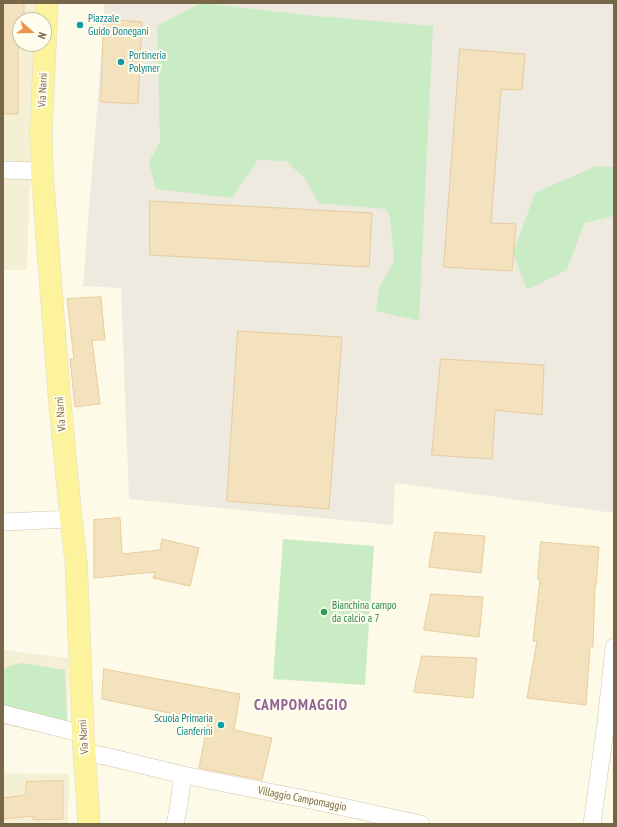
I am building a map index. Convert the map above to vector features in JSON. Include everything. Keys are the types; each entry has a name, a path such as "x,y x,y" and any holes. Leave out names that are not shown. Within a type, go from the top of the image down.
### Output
{"main road":[{"name":"Via Narni","path":"47,3 41,130 42,171 59,393 76,561 89,824"}],"street":[{"path":"3,170 42,171"},
{"path":"3,522 71,519"},
{"path":"592,824 606,723 614,647"},
{"name":"Villaggio Campomaggio","path":"4,714 71,731 84,743 105,756 182,775 315,801 421,824"},
{"path":"175,824 182,775"}],"shaded area":[{"path":"3,3 36,3 35,12 12,12 12,52 34,52 27,270 3,270"},
{"path":"104,3 614,3 614,513 395,483 393,525 129,499 121,288 83,286"},
{"path":"3,650 68,658 68,738 3,725"},
{"path":"3,773 69,774 68,824 3,824"}],"green space":[{"path":"201,3 306,15 433,26 419,321 376,311 379,288 394,261 390,218 386,209 318,203 306,180 286,161 258,160 232,198 156,189 149,162 160,142 157,26"},
{"path":"596,166 614,167 614,216 584,223 567,270 527,290 513,253 535,193"},
{"name":"Bianchina campo da calcio a 7","path":"283,539 374,546 365,685 273,679"},
{"path":"22,663 65,670 67,726 3,706 3,670 9,666"}],"building":[{"path":"3,3 24,3 24,12 12,12 12,52 18,52 18,114 3,114"},
{"name":"Portineria Polymer","path":"104,19 142,22 138,104 101,102"},
{"path":"460,49 525,54 522,90 501,89 491,223 516,224 512,271 444,267"},
{"path":"150,201 372,213 369,267 150,255"},
{"path":"101,297 105,340 92,340 100,404 75,407 70,359 74,359 67,299"},
{"path":"238,331 342,337 329,509 227,501"},
{"path":"441,359 544,365 542,415 495,410 492,459 432,455"},
{"path":"120,518 122,554 160,550 162,539 199,548 190,586 153,578 155,572 94,578 94,520"},
{"path":"435,532 485,536 481,573 429,567"},
{"path":"541,542 599,547 595,585 593,647 590,647 586,705 527,698 537,641 533,641 540,579 538,579"},
{"path":"431,594 483,597 479,637 424,630"},
{"path":"422,656 477,658 473,698 414,692"},
{"name":"Scuola Primaria Cianferini","path":"104,669 240,694 234,730 272,738 262,780 199,768 208,721 102,699"},
{"path":"63,781 63,819 33,820 33,816 3,819 3,798 26,795 26,782"}],"place":[{"name":"Piazzale Guido Donegani","path":"80,25"},
{"name":"Portineria Polymer","path":"121,62"},
{"name":"Bianchina campo da calcio a 7","path":"324,612"},
{"name":"Scuola Primaria Cianferini","path":"221,725"}],"district":[{"name":"CAMPOMAGGIO","path":"301,706"}]}
